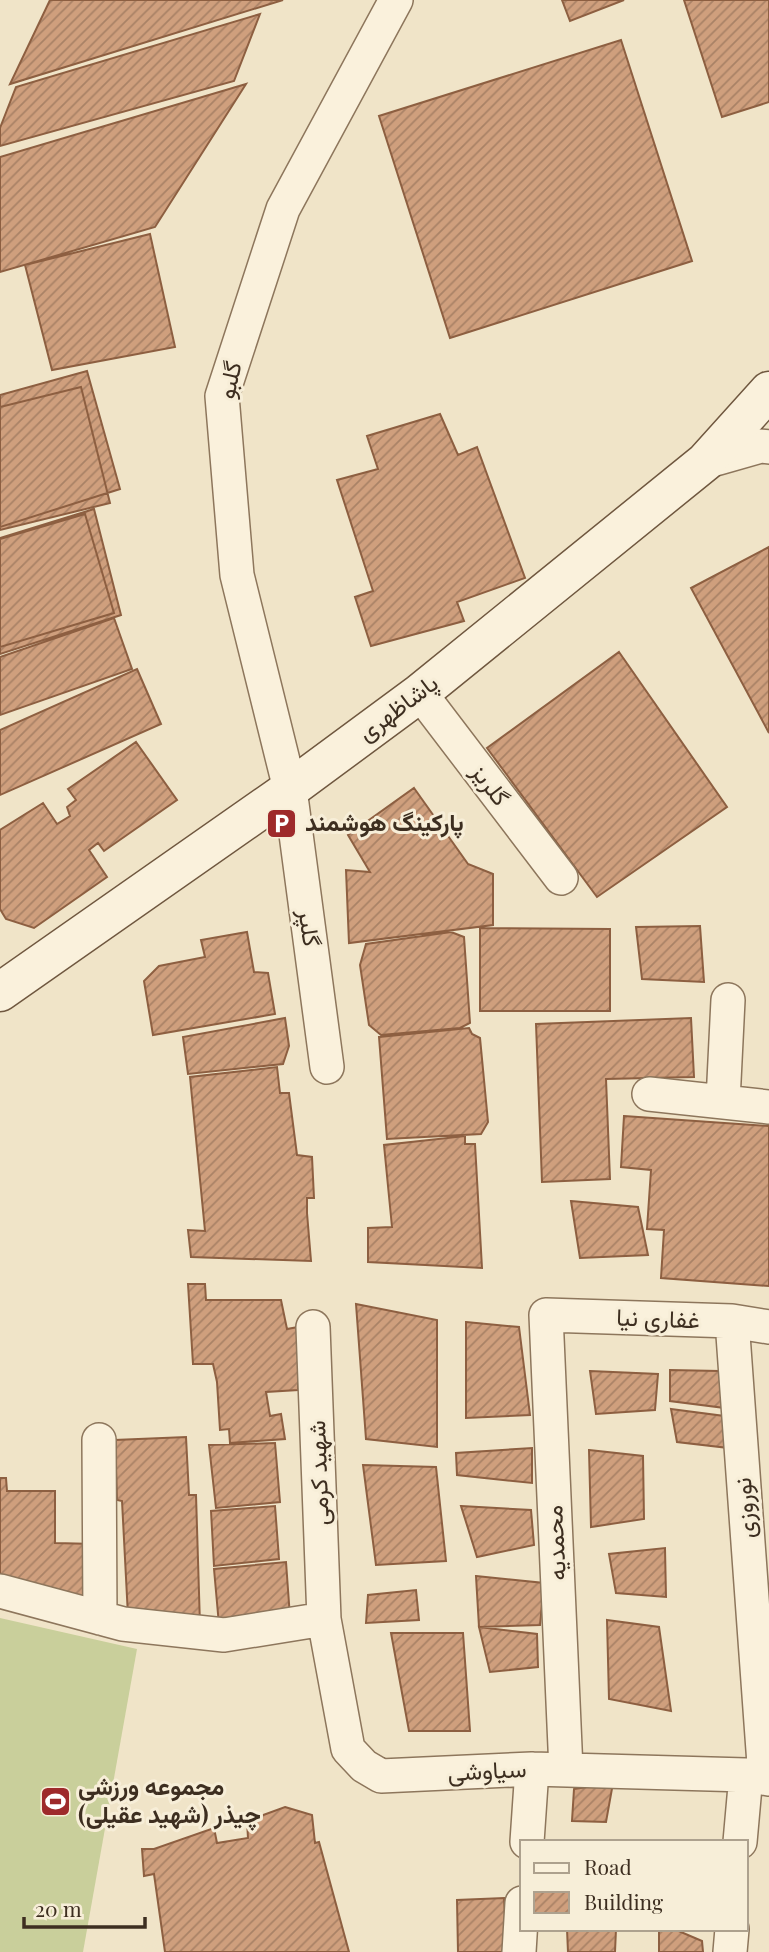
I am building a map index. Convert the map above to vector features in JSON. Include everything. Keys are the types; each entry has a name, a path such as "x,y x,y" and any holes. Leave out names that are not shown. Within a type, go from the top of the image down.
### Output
{"main road":[{"name":"پاشاظهری","path":"0,992 290,789 420,693 705,462 769,391"}],"street":[{"name":"گلبو","path":"290,789 237,575 222,396 283,209 396,0"},
{"path":"705,462 761,446 769,447"},
{"name":"گلریز","path":"420,693 561,878"},
{"name":"گلپر","path":"290,789 327,1067"},
{"path":"723,1101 728,1000"},
{"path":"649,1094 769,1107"},
{"name":"غفاری نیا","path":"546,1315 732,1321 769,1327"},
{"name":"محمدیه","path":"546,1315 566,1770"},
{"name":"نوروزی","path":"732,1321 760,1777 741,1840"},
{"name":"شهید کرمی","path":"313,1327 324,1619"},
{"path":"99,1440 100,1618"},
{"path":"0,1591 123,1624 224,1635 324,1619"},
{"name":"سیاوشی","path":"324,1619 348,1749 364,1766 381,1776 532,1769 760,1777"},
{"path":"527,1840 532,1769"},
{"path":"519,1952 520,1931"},
{"path":"730,1952 732,1931"}],"green space":[{"name":"مجموعه ورزشی چیذر (شهید عقیلی)","path":"0,1618 137,1649 83,1952 0,1952"}],"building":[{"path":"50,0 283,0 10,84"},
{"path":"562,0 624,0 570,21"},
{"path":"684,0 769,0 769,102 722,117"},
{"path":"260,14 234,81 0,146 0,128 16,87"},
{"path":"621,40 692,261 450,338 379,116"},
{"path":"246,84 155,227 0,272 0,157"},
{"path":"150,234 175,347 52,370 25,265"},
{"path":"87,371 120,489 0,527 0,395"},
{"path":"81,387 110,503 0,530 0,407"},
{"path":"440,414 458,455 477,447 525,578 457,602 464,621 371,646 355,597 373,591 337,480 378,469 367,436"},
{"path":"94,509 121,615 0,654 0,538"},
{"path":"85,514 114,613 0,647 0,539"},
{"path":"769,547 769,733 691,588"},
{"path":"114,618 132,669 0,715 0,657"},
{"path":"619,652 727,807 597,897 487,748"},
{"path":"137,669 161,724 0,795 0,730"},
{"path":"136,742 177,800 104,851 98,843 89,850 107,877 34,928 6,919 0,909 0,830 43,803 57,824 70,816 67,807 76,800 68,789"},
{"path":"414,788 468,864 493,874 493,925 349,943 346,870 370,872 348,835"},
{"path":"700,926 704,982 642,979 636,927"},
{"path":"480,928 610,929 610,1011 480,1011"},
{"path":"247,932 254,972 268,973 275,1014 153,1035 144,981 159,966 205,957 201,940"},
{"path":"451,932 464,937 470,1023 460,1028 381,1035 369,1025 360,965 366,944"},
{"path":"285,1018 289,1046 283,1064 188,1074 183,1037"},
{"path":"691,1018 694,1077 606,1079 610,1179 542,1182 536,1024"},
{"path":"469,1028 472,1034 480,1038 488,1122 481,1134 387,1139 379,1037"},
{"path":"277,1067 280,1093 289,1093 297,1155 312,1157 314,1198 307,1198 311,1261 191,1257 188,1230 205,1231 190,1077"},
{"path":"624,1116 769,1126 769,1286 661,1278 664,1230 647,1229 651,1170 621,1167"},
{"path":"465,1136 465,1144 475,1144 482,1268 368,1262 368,1228 392,1227 384,1145"},
{"path":"571,1201 638,1207 648,1255 580,1258"},
{"path":"188,1284 205,1284 206,1300 281,1300 287,1329 298,1327 298,1390 266,1392 270,1416 281,1414 285,1439 230,1443 229,1429 220,1430 213,1364 193,1364"},
{"path":"356,1304 437,1320 437,1447 366,1439"},
{"path":"466,1322 519,1327 530,1415 466,1418"},
{"path":"670,1370 719,1371 725,1408 670,1401"},
{"path":"590,1371 658,1374 655,1410 596,1414"},
{"path":"671,1409 724,1416 729,1448 677,1442"},
{"path":"186,1437 189,1495 196,1495 200,1625 128,1616 122,1501 117,1500 115,1440"},
{"path":"275,1443 280,1502 216,1508 209,1445"},
{"path":"532,1448 532,1483 457,1475 456,1453"},
{"path":"589,1450 643,1456 644,1519 591,1527"},
{"path":"363,1465 436,1467 446,1561 376,1565"},
{"path":"0,1478 6,1478 7,1491 55,1491 55,1543 95,1544 96,1607 0,1579"},
{"path":"275,1506 279,1559 214,1566 211,1511"},
{"path":"461,1506 531,1510 534,1545 477,1557"},
{"path":"665,1548 666,1597 616,1593 609,1554"},
{"path":"286,1562 290,1617 219,1625 214,1569"},
{"path":"476,1576 544,1583 540,1625 479,1627"},
{"path":"416,1590 419,1620 366,1623 368,1595"},
{"path":"607,1620 659,1627 671,1711 609,1699"},
{"path":"479,1627 537,1634 538,1667 490,1672"},
{"path":"391,1633 463,1633 470,1731 409,1731"},
{"path":"613,1783 606,1822 572,1821 574,1789"},
{"path":"285,1807 312,1815 315,1843 319,1842 349,1952 165,1952 154,1874 144,1876 142,1849 154,1849 214,1828 217,1843 248,1838 247,1821"},
{"path":"504,1898 507,1952 458,1952 457,1900"},
{"path":"567,1931 616,1931 615,1952 568,1952"},
{"path":"659,1931 679,1931 702,1941 703,1952 659,1952"}],"place":[{"name":"پارکینگ هوشمند","path":"282,823"},
{"name":"مجموعه ورزشی چیذر (شهید عقیلی)","path":"55,1801"}]}
